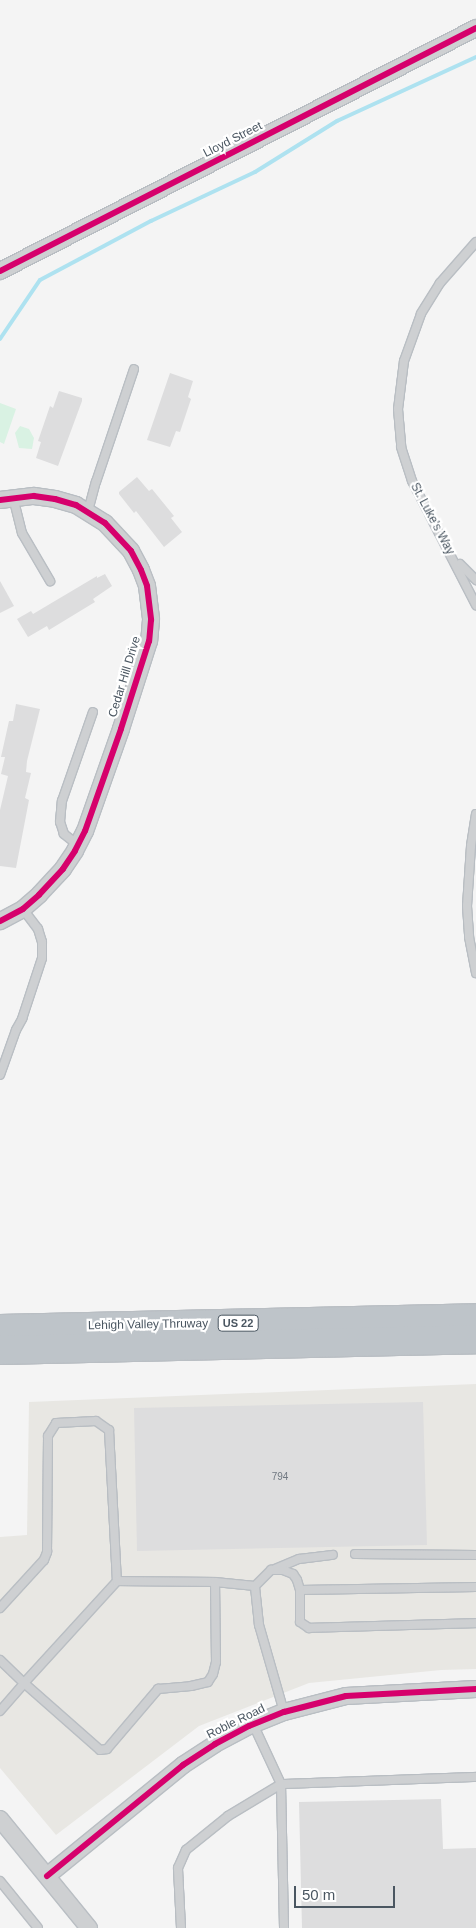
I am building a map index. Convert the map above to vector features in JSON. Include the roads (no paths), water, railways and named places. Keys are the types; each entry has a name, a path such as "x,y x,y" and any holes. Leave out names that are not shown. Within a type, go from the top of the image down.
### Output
{"highway":[{"name":"Lehigh Valley Thruway","path":"0,1329 476,1318"},
{"name":"Lehigh Valley Thruway","path":"0,1350 476,1339"}],"street":[{"name":"Lloyd Street","path":"0,271 476,28"},
{"name":"Cedar Hill Drive","path":"0,921 23,909 56,878 78,845 121,729 149,641 151,620 147,586 131,551 118,534 88,511 56,499 6,499"},
{"name":"Roble Road","path":"47,1876 183,1765 215,1744 253,1724 321,1701 372,1693 476,1689"},
{"path":"0,1819 89,1928"}],"lane":[{"name":"St. Luke's Way","path":"476,242 448,271 426,305 407,350 398,399 399,437 406,465 421,501 476,605"},
{"path":"88,511 134,369"},
{"path":"6,499 22,532 50,581"},
{"path":"446,547 476,580"},
{"path":"78,845 64,834 60,822 62,801 93,712"},
{"path":"476,816 467,906 469,937 476,973"},
{"path":"0,1075 16,1030 22,1020 42,958 42,942 38,929 23,909"},
{"path":"0,1608 44,1560 47,1552 48,1436 56,1424 96,1421 109,1430 117,1581 0,1711"},
{"path":"356,1554 476,1555"},
{"path":"255,1586 271,1570 299,1559 333,1555"},
{"path":"271,1570 283,1570 292,1574 300,1590 300,1622 309,1628 476,1624"},
{"path":"117,1581 215,1582 255,1586"},
{"path":"0,1660 100,1750 106,1749 158,1689 191,1686 208,1682 214,1674 216,1662 215,1582"},
{"path":"255,1586 259,1625 284,1712"},
{"path":"300,1590 476,1587"},
{"path":"253,1724 281,1784 284,1928"},
{"path":"181,1928 178,1868 186,1850 228,1816 281,1784 476,1777"},
{"path":"0,1881 38,1928"}],"waterway":[{"path":"0,339 40,280 151,221 255,172 337,121 476,57"}]}
